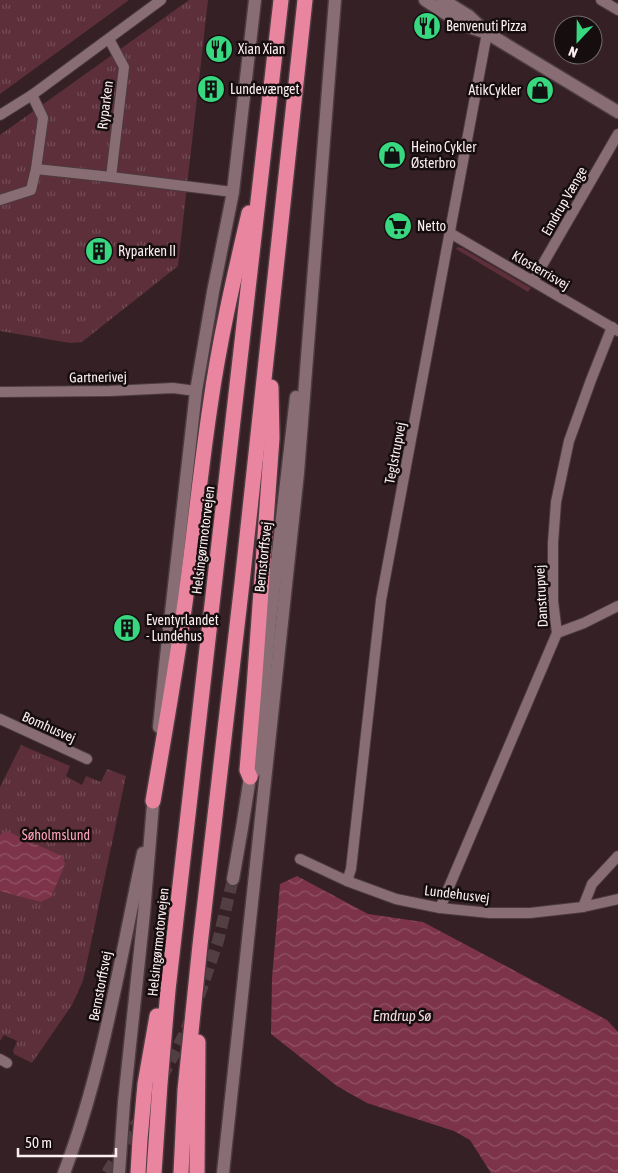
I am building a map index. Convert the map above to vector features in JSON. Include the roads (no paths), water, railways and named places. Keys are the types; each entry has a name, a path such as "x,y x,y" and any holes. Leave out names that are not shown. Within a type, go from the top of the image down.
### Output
{"highway":[{"name":"Helsingørmotorvejen","path":"154,1173 168,990 282,0"},
{"path":"181,1173 185,1090 200,945 305,0"},
{"path":"153,801 176,667 217,363 233,280 265,146"},
{"path":"250,777 247,770 272,438 270,328"},
{"path":"138,1173 145,1084 179,896"},
{"path":"197,1173 200,945"}],"street":[{"path":"0,115 32,95 161,0"},
{"path":"119,1173 165,666 196,391 233,192 255,0"},
{"path":"223,1173 298,473 335,0"},
{"path":"425,0 463,26 487,33"},
{"path":"443,0 469,16 487,33 618,112"},
{"path":"601,0 618,10"},
{"name":"Teglstrupvej","path":"347,881 351,869 381,600 487,33"},
{"name":"Ryparken","path":"109,39 124,66 110,177"},
{"path":"0,200 31,190 43,118 32,95"},
{"name":"Emdrup Vænge","path":"533,281 618,134"},
{"path":"36,169 233,192"},
{"name":"Klosterrisvej","path":"450,233 615,329"},
{"name":"Bernstorffsvej","path":"233,878 250,777 255,771 287,473 316,236"},
{"name":"Danstrupvej","path":"440,908 558,633 553,601 553,543 556,502 569,441 590,380 615,329"},
{"name":"Gartnerivej","path":"0,392 127,391 173,388 196,391"},
{"path":"558,633 584,623 618,606"},
{"name":"Bomhusvej","path":"0,720 88,759"},
{"name":"Bernstorffsvej","path":"64,1173 98,1063 153,801"},
{"path":"584,907 592,884 618,856"},
{"name":"Lundehusvej","path":"300,859 347,881 396,899 440,908 490,913 530,913 584,907 618,899"}],"water":[{"path":"6,831 62,856 65,864 51,897 41,902 0,891 0,835"},
{"name":"Emdrup Sø","path":"297,876 368,914 423,922 607,1020 618,1032 618,1173 491,1173 470,1140 454,1131 367,1103 337,1086 271,1034 272,978 280,884"}],"tunnel":[{"path":"199,996 218,941 233,879"},
{"path":"162,1077 189,1022"},
{"path":"107,1173 142,1115"}],"place":[{"name":"Benvenuti Pizza","path":"427,26"},
{"name":"Xian Xian","path":"219,49"},
{"name":"Lundevænget","path":"211,89"},
{"name":"AtikCykler","path":"540,90"},
{"name":"Heino Cykler Østerbro","path":"392,155"},
{"name":"Netto","path":"398,226"},
{"name":"Ryparken II","path":"99,251"},
{"name":"Eventyrlandet - Lundehus","path":"127,628"}],"park label":[{"name":"Søholmslund","path":"56,835"}]}
